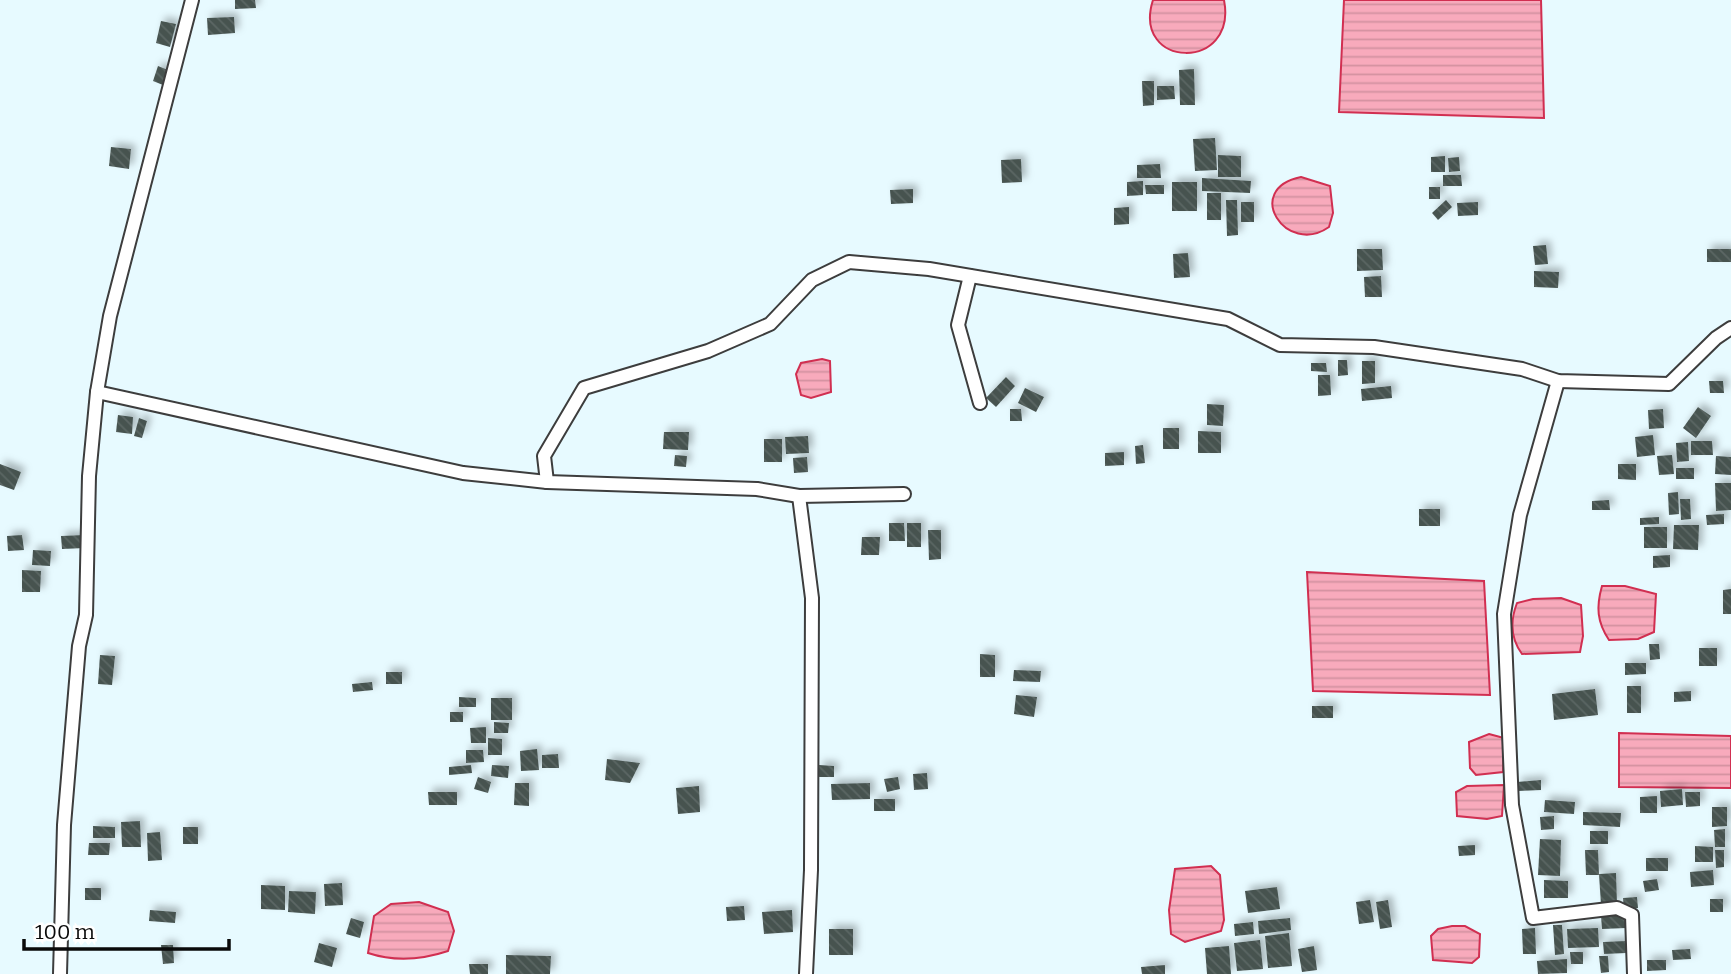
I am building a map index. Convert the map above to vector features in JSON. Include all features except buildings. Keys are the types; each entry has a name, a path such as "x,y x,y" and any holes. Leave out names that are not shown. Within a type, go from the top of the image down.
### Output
{"street":[{"path":"60,974 64,825 79,646 86,615 89,476 97,392 110,316 192,0"},
{"path":"547,482 544,456 584,388 708,351 770,324 812,280 849,262 970,276 1228,319 1280,345 1374,347 1522,369 1558,382 1669,384 1716,338 1731,328"},
{"path":"970,276 958,325 980,403"},
{"path":"1558,382 1520,515 1504,614 1512,805 1533,918 1617,908 1632,915 1634,974"},
{"path":"97,392 463,473 547,482 757,489 799,496 904,494"},
{"path":"799,496 812,598 811,870 806,974"}],"shaded area":[{"path":"1153,0 1224,0 1224,24 1216,40 1202,50 1186,53 1169,49 1157,39 1150,23"},
{"path":"1344,0 1541,0 1544,118 1339,112"},
{"path":"1301,177 1330,186 1333,213 1329,227 1313,234 1298,234 1286,228 1277,218 1273,206 1274,194 1284,184"},
{"path":"822,359 830,361 831,392 811,398 801,395 796,374 801,363"},
{"path":"1307,572 1484,581 1490,695 1313,691"},
{"path":"1602,586 1625,586 1656,594 1654,632 1638,639 1609,640 1599,614"},
{"path":"1561,598 1581,605 1583,636 1580,652 1522,654 1513,630 1517,603 1533,599"},
{"path":"1619,733 1731,736 1731,788 1619,787"},
{"path":"1489,734 1504,738 1503,772 1476,775 1470,768 1469,742"},
{"path":"1504,785 1502,816 1487,819 1457,816 1456,792 1467,786"},
{"path":"1211,866 1220,875 1224,920 1221,931 1185,942 1171,934 1169,910 1175,869"},
{"path":"419,902 448,912 454,931 448,951 408,959 368,953 374,916 391,904"},
{"path":"1465,926 1480,934 1479,957 1472,963 1433,960 1431,936 1438,929"}]}
